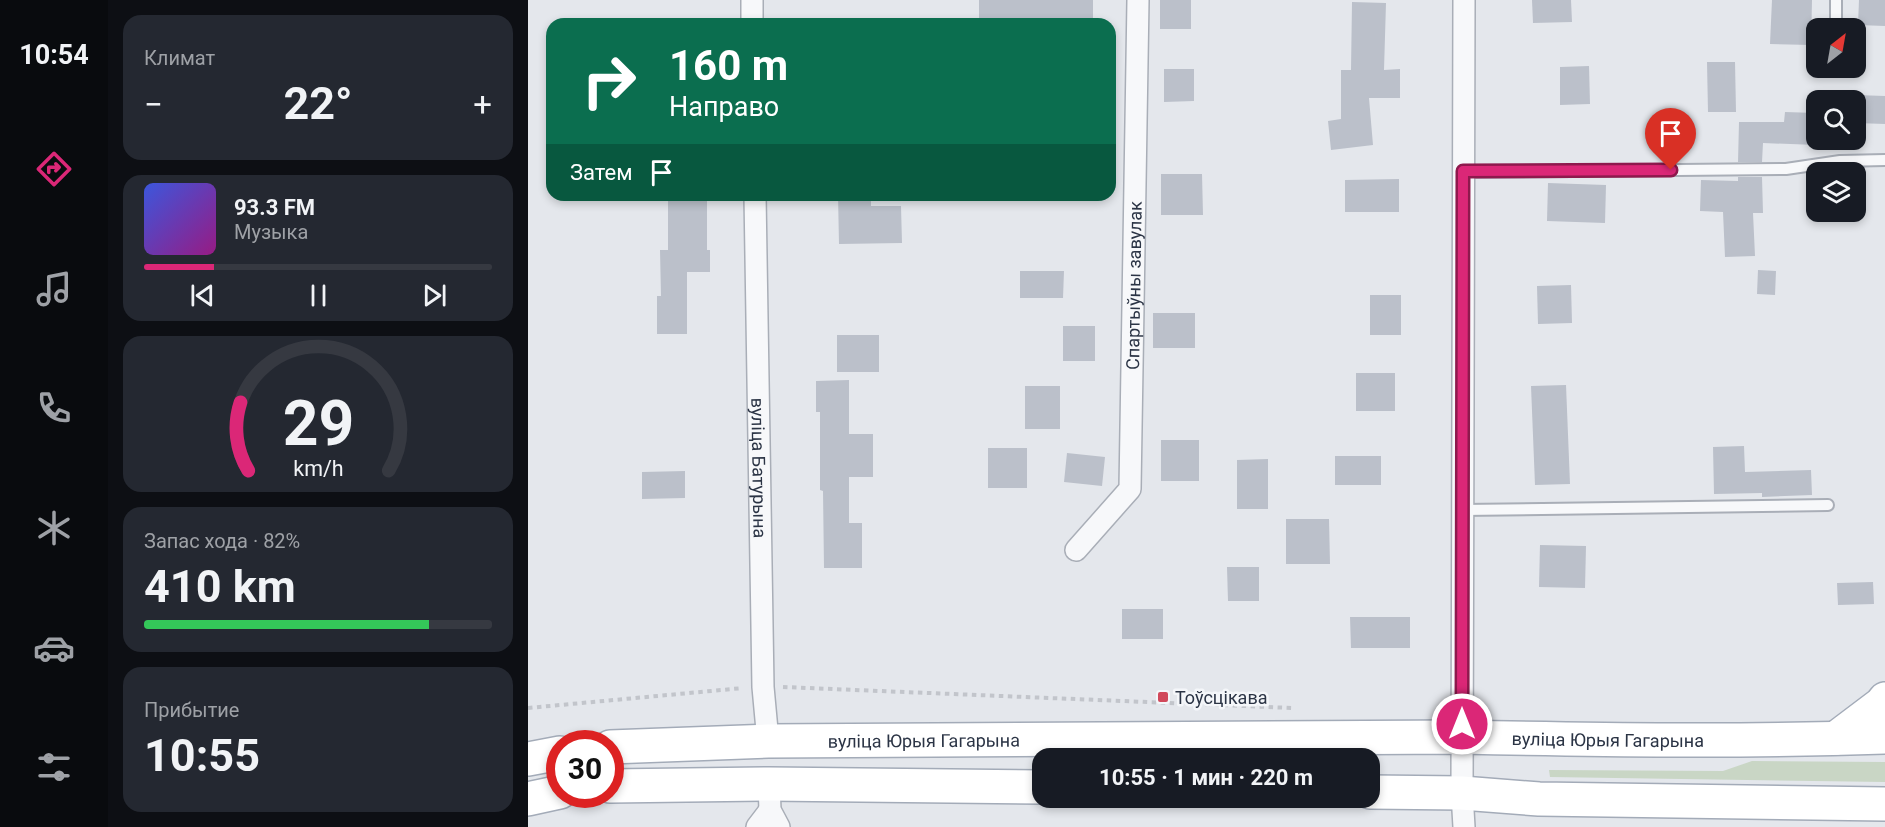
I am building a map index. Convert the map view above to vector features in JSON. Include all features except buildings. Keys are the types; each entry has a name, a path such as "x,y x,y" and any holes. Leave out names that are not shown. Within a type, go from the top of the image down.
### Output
{"main road":[{"path":"1836,738 1885,699"},
{"name":"вуліца Юрыя Гагарына","path":"624,746 768,741 1885,736"},
{"path":"528,759 546,756"},
{"path":"624,788 773,807 1032,789"},
{"path":"1380,792 1462,793 1539,799 1885,804"},
{"path":"528,798 546,795"},
{"path":"1812,803 1843,827"}],"street":[{"path":"752,0 752,18"},
{"name":"Спартыўны завулак","path":"1076,550 1130,489 1138,0"},
{"path":"1464,0 1462,510 1464,827"},
{"name":"вуліца Батурына","path":"755,201 763,687 768,741"},
{"path":"757,827 773,807"}],"lane":[{"path":"1836,0 1836,18"},
{"path":"1463,171 1786,169 1840,161 1885,160"},
{"path":"1462,510 1828,505"}],"path":[{"path":"528,708 763,687 1296,708"}],"green space":[{"path":"1752,761 1885,762 1885,782 1550,777 1549,770 1723,771"}],"place":[{"name":"Тоўсцікава","path":"1163,697"}],"route":[{"path":"1462,724 1463,171 1671,170"}]}
